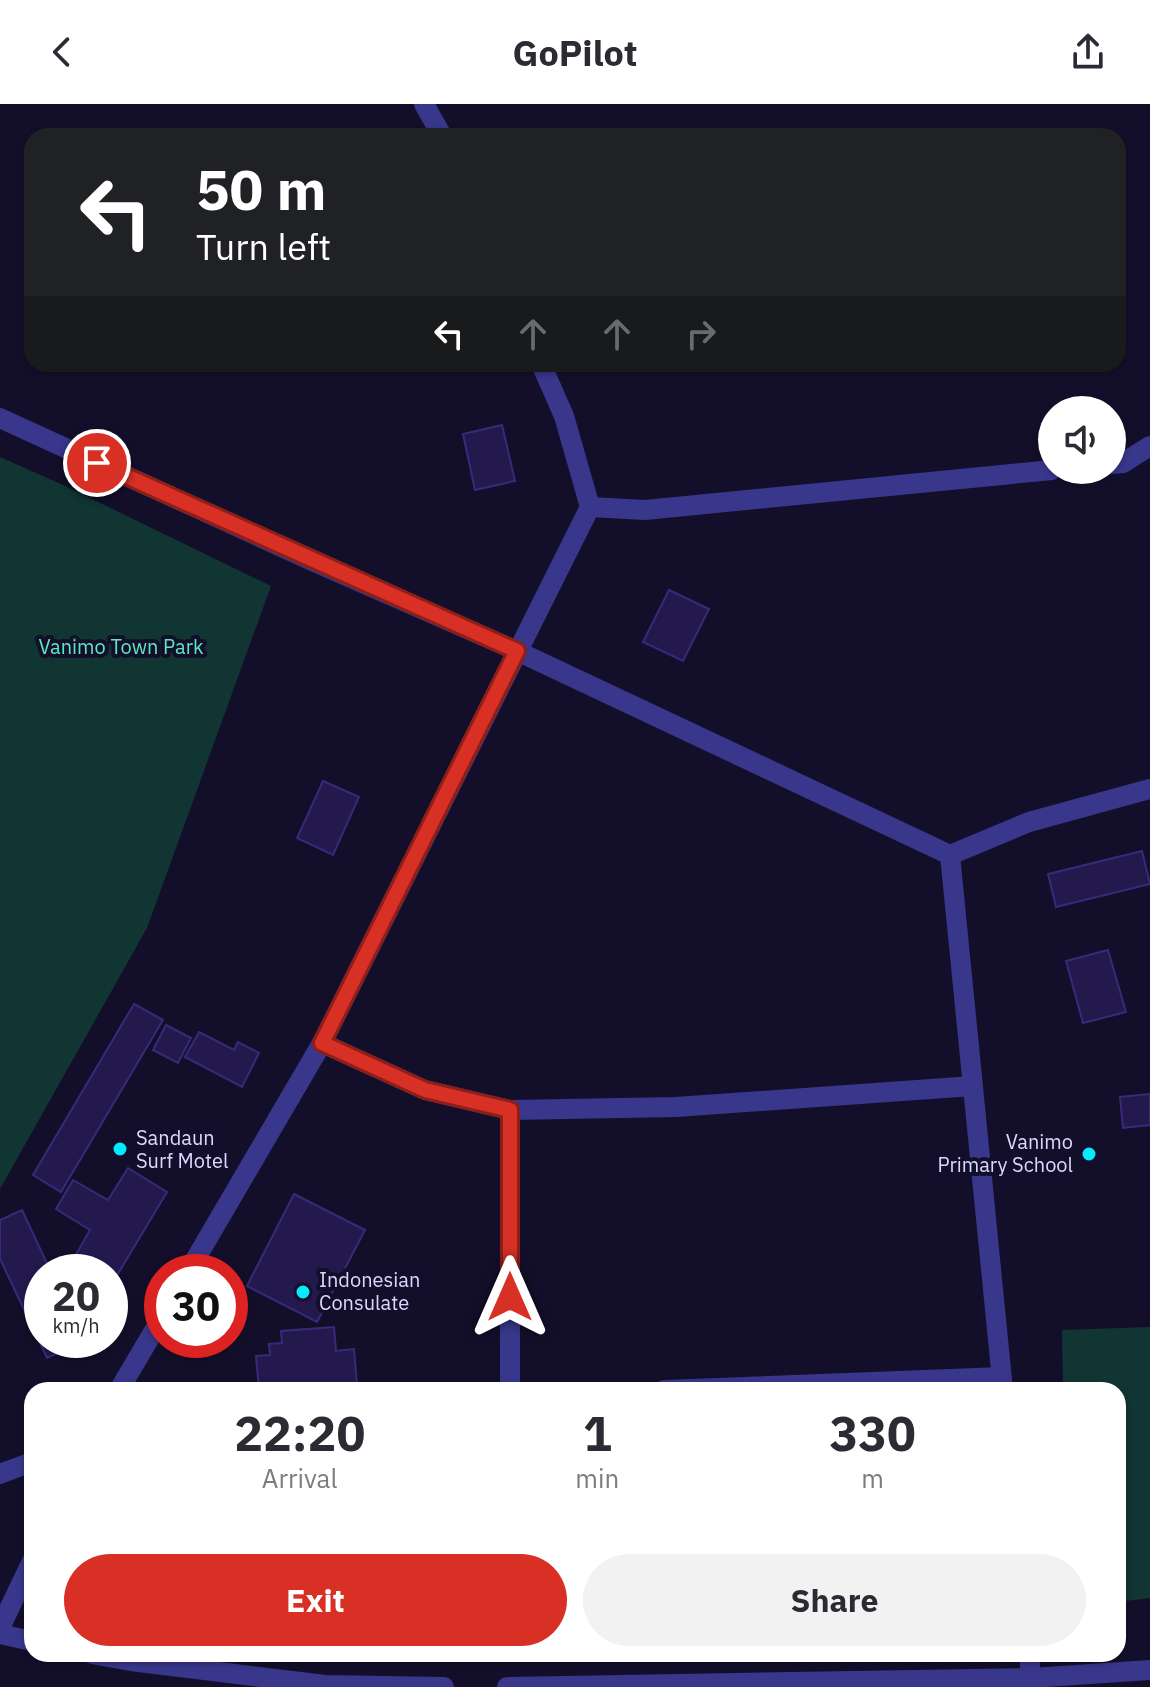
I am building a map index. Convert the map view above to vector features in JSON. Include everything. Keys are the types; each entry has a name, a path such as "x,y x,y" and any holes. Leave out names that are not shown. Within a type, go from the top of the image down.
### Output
{"street":[{"path":"424,104 438,128"},
{"path":"199,1254 322,1043 590,507 564,416 545,372"},
{"path":"0,418 517,651 950,855 1029,822 1150,789"},
{"path":"1126,458 1150,446"},
{"path":"1126,462 1150,461"},
{"path":"590,507 645,510 1038,471"},
{"path":"950,855 1003,1382"},
{"path":"322,1043 425,1090 510,1110 676,1107 973,1086"},
{"path":"510,1110 510,1382"},
{"path":"124,1382 144,1348"},
{"path":"0,1474 24,1465"},
{"path":"24,1578 0,1631 24,1638"},
{"path":"139,1662 325,1685 444,1687"},
{"path":"1030,1662 1031,1678"},
{"path":"507,1687 1031,1678 1150,1670"}],"green space":[{"name":"Vanimo Town Park","path":"0,457 271,586 147,928 0,1189"},
{"path":"1150,1327 1150,1598 1126,1601 1126,1382 1063,1382 1062,1330"}],"building":[{"path":"502,425 515,481 475,490 463,434"},
{"path":"669,590 709,609 683,661 643,642"},
{"path":"323,781 359,797 333,855 297,838"},
{"path":"1142,851 1150,884 1056,907 1048,874"},
{"path":"1108,950 1126,1012 1083,1023 1066,961"},
{"path":"134,1004 163,1020 61,1192 33,1175"},
{"path":"166,1025 191,1038 178,1063 153,1050"},
{"path":"199,1032 234,1050 238,1042 259,1053 242,1087 185,1057"},
{"path":"1150,1094 1150,1125 1123,1128 1120,1097"},
{"path":"128,1168 167,1192 128,1257 128,1254 76,1254 90,1230 56,1209 73,1180 108,1200"},
{"path":"294,1194 365,1230 317,1322 248,1284"},
{"path":"22,1210 43,1254 24,1254 24,1310 0,1259 0,1220"},
{"path":"334,1327 336,1351 354,1349 357,1382 258,1382 256,1356 270,1355 269,1344 282,1343 281,1331"}],"place":[{"name":"Sandaun Surf Motel","path":"120,1149"},
{"name":"Vanimo Primary School","path":"1089,1154"},
{"name":"Indonesian Consulate","path":"303,1292"}],"route":[{"path":"97,463 517,651 322,1043 425,1090 510,1110 510,1297"}]}
